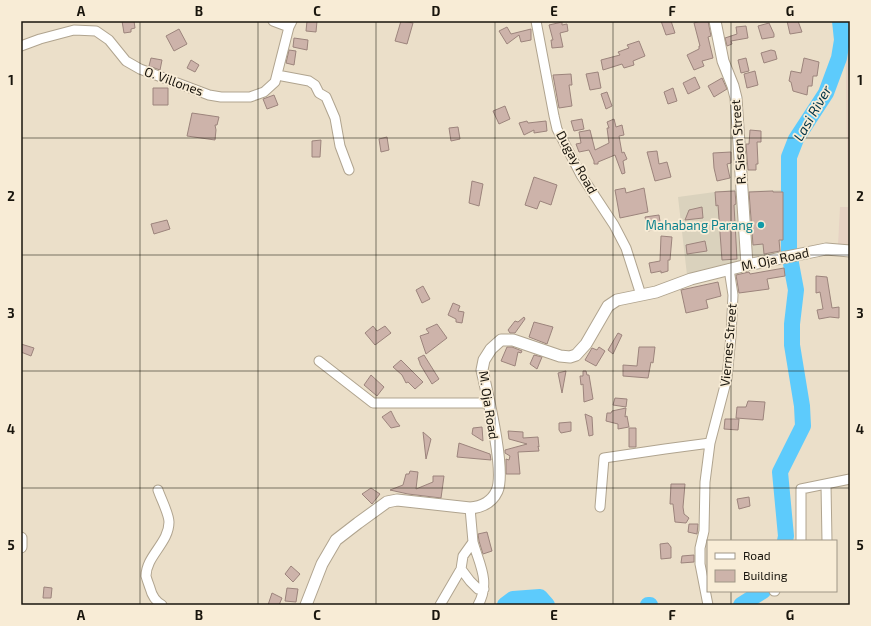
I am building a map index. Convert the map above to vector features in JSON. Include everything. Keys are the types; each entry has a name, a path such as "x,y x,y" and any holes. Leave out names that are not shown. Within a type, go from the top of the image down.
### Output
{"street":[{"path":"273,21 290,24"},
{"name":"Dugay Road","path":"536,21 557,129 581,175 614,225 626,248 641,295"},
{"name":"R. Sison Street","path":"715,21 723,61 736,98 747,265"},
{"name":"O. Villones","path":"21,46 40,39 74,30 96,31 109,40 126,61 140,69 209,95 221,97 250,97 264,92 275,82 290,24"},
{"path":"277,76 309,81 316,85 319,93 326,97 335,118 340,146 349,170"},
{"name":"M. Oja Road","path":"306,605 322,564 336,540 387,502 397,500 470,508 487,503 498,490 500,476 498,459 482,370 484,360 491,349 501,340 513,340 560,356 570,357 576,355 586,344 608,306 617,300 656,292 691,279 747,265 826,249 850,251"},
{"name":"Viernes Street","path":"708,605 700,564 700,548 704,531 705,482 710,443 727,378 733,295 730,269"},
{"path":"319,361 373,404 489,403"},
{"path":"600,507 604,458 710,443"},
{"path":"801,540 801,489 850,479"},
{"path":"826,485 827,540"},
{"path":"158,490 169,521 168,531 163,542 148,565 146,576 151,594 157,602 162,605"},
{"path":"470,508 473,542 477,559 483,572 484,589 478,605"},
{"path":"21,538 21,547"},
{"path":"440,605 461,569 463,556 473,542"},
{"path":"461,569 478,589 484,589"}],"shaded area":[{"path":"845,21 850,21 850,247 838,245 840,207 848,207"},
{"path":"737,189 742,262 687,275 678,197"},
{"path":"784,190 784,254 750,257 746,191"}],"building":[{"path":"122,21 134,21 135,28 131,29 131,32 124,33"},
{"path":"307,21 317,21 316,32 306,31"},
{"path":"401,21 413,23 407,44 395,41"},
{"path":"661,21 671,21 675,33 666,35"},
{"path":"708,21 711,36 708,37 713,58 702,61 704,66 694,70 687,55 699,49 700,46 694,23"},
{"path":"787,21 798,21 802,32 790,34"},
{"path":"562,22 562,25 567,24 568,31 560,33 563,47 552,48 551,40 553,40 549,25"},
{"path":"769,23 774,37 762,39 758,26"},
{"path":"746,26 748,38 731,41 732,44 727,46 725,38 737,34 736,27"},
{"path":"507,27 511,34 531,29 531,40 521,42 519,35 507,44 499,31"},
{"path":"179,29 187,44 174,51 166,36"},
{"path":"294,38 308,40 307,50 293,47"},
{"path":"639,41 645,56 633,61 634,65 624,68 622,64 603,70 601,60 620,55 618,52 629,48 627,45"},
{"path":"289,50 296,51 294,65 286,63"},
{"path":"771,50 775,51 777,59 764,63 761,53"},
{"path":"151,58 162,60 160,70 149,66"},
{"path":"746,58 749,71 741,73 738,60"},
{"path":"804,58 819,62 817,76 813,76 812,86 808,86 807,95 793,91 791,82 789,81 791,71 801,73"},
{"path":"191,60 199,65 195,72 187,68"},
{"path":"755,71 758,85 747,88 744,74"},
{"path":"598,72 601,88 590,90 586,74"},
{"path":"571,74 572,85 569,85 572,106 559,108 553,75"},
{"path":"695,77 700,88 688,94 683,83"},
{"path":"722,78 727,89 714,97 708,86"},
{"path":"153,88 168,88 168,105 153,105"},
{"path":"673,88 677,101 668,104 664,92"},
{"path":"607,92 612,106 606,109 601,94"},
{"path":"274,95 278,105 267,109 263,99"},
{"path":"505,106 510,119 499,124 493,111"},
{"path":"192,113 219,117 217,125 215,125 215,140 187,136"},
{"path":"582,119 584,129 574,131 571,121"},
{"path":"614,119 616,127 622,125 624,135 619,136 622,153 624,152 627,159 623,161 625,173 622,174 615,155 598,162 598,164 594,164 589,150 579,152 576,144 581,143 579,132 590,130 595,150 609,143 607,128 609,128 607,122"},
{"path":"527,121 528,123 546,121 547,131 534,133 534,130 524,135 519,123"},
{"path":"458,127 460,139 451,141 449,128"},
{"path":"750,130 761,131 761,142 757,142 758,164 756,164 756,170 748,170 746,144 749,144"},
{"path":"387,137 389,150 381,152 379,139"},
{"path":"321,140 320,157 312,157 312,141"},
{"path":"657,151 659,164 667,162 671,177 655,181 647,152"},
{"path":"731,152 731,163 727,164 730,178 717,181 713,153"},
{"path":"534,177 557,185 551,205 540,201 537,209 525,205"},
{"path":"472,181 483,184 479,206 469,203"},
{"path":"625,188 626,193 644,188 648,212 620,218 615,190"},
{"path":"735,191 736,204 734,205 737,259 722,260 718,205 716,206 715,192"},
{"path":"749,192 783,192 783,240 779,240 780,251 764,254 763,244 753,245"},
{"path":"702,207 703,218 685,220 689,210"},
{"path":"659,215 661,228 648,231 645,217"},
{"path":"167,220 170,229 154,234 151,224"},
{"path":"661,236 672,237 670,260 668,260 668,271 651,273 649,263 660,261"},
{"path":"705,241 707,251 687,254 686,245"},
{"path":"784,268 785,276 767,279 769,289 739,293 736,275"},
{"path":"816,276 827,277 832,308 839,307 839,318 830,317 819,319 817,310 823,309 820,292 816,293"},
{"path":"718,282 721,296 706,300 708,308 686,313 681,290"},
{"path":"423,286 430,299 422,303 416,290"},
{"path":"453,303 460,306 458,311 464,312 462,323 456,322 456,319 448,315"},
{"path":"524,317 525,319 515,333 510,333 508,330 515,321 518,322"},
{"path":"534,322 553,327 547,344 529,337"},
{"path":"437,324 447,338 426,354 420,336 429,333 426,329"},
{"path":"373,326 377,331 385,326 391,333 375,345 365,333"},
{"path":"618,333 622,335 613,354 608,350"},
{"path":"21,344 34,348 31,356 21,352"},
{"path":"507,347 512,347 522,351 521,353 518,352 515,366 501,361"},
{"path":"599,347 605,351 596,366 585,360 592,348 597,350"},
{"path":"639,347 655,347 653,363 651,362 648,378 623,376 623,365 637,366"},
{"path":"424,355 439,379 432,384 418,358"},
{"path":"534,355 542,357 537,369 530,364"},
{"path":"401,360 423,382 415,389 408,382 406,383 402,375 393,367"},
{"path":"566,371 562,393 558,373"},
{"path":"583,371 586,371 587,375 589,375 593,399 584,402 583,384 581,385 580,376 583,376"},
{"path":"371,375 384,387 377,396 364,385"},
{"path":"615,398 627,399 626,407 613,405"},
{"path":"748,401 765,402 763,420 736,418 737,407 746,407"},
{"path":"626,408 625,417 627,416 629,427 618,429 618,424 606,421 607,413"},
{"path":"391,411 400,426 391,428 382,417"},
{"path":"585,414 592,417 593,435 589,436"},
{"path":"725,419 739,419 738,430 724,429"},
{"path":"571,422 571,431 561,433 559,430 559,423"},
{"path":"482,427 483,441 472,434 473,428"},
{"path":"629,428 636,428 636,447 629,447"},
{"path":"508,431 523,432 523,438 538,437 539,451 518,452 520,474 506,474 506,459 509,460 510,456 505,453 505,450 527,444 509,439"},
{"path":"423,432 431,439 426,459"},
{"path":"459,443 490,454 491,460 457,457"},
{"path":"410,471 418,472 416,489 433,482 433,476 444,476 441,498 390,490 403,485 406,474 409,474"},
{"path":"671,484 685,484 683,507 684,514 689,518 686,523 675,522 673,504 670,504"},
{"path":"371,488 380,494 372,504 362,494"},
{"path":"749,497 750,506 739,509 737,499"},
{"path":"689,524 698,524 697,534 688,532"},
{"path":"487,532 492,551 483,554 478,534"},
{"path":"668,543 671,547 671,558 661,559 660,544"},
{"path":"694,555 694,562 681,563 682,556"},
{"path":"291,566 300,574 293,582 285,574"},
{"path":"44,587 52,588 51,598 43,598"},
{"path":"287,588 298,589 296,602 285,601"},
{"path":"272,593 282,598 279,605 268,605"}],"waterway":[{"name":"Lasi River","path":"789,254 789,157 796,139 826,93 839,58 842,40 840,21"},
{"path":"785,540 780,472 803,426 802,406 792,345 792,324 796,290 790,258"},
{"path":"741,605 761,592"},
{"path":"505,605 513,599 540,597 547,605"}],"place":[{"name":"Mahabang Parang","path":"761,225"}]}
